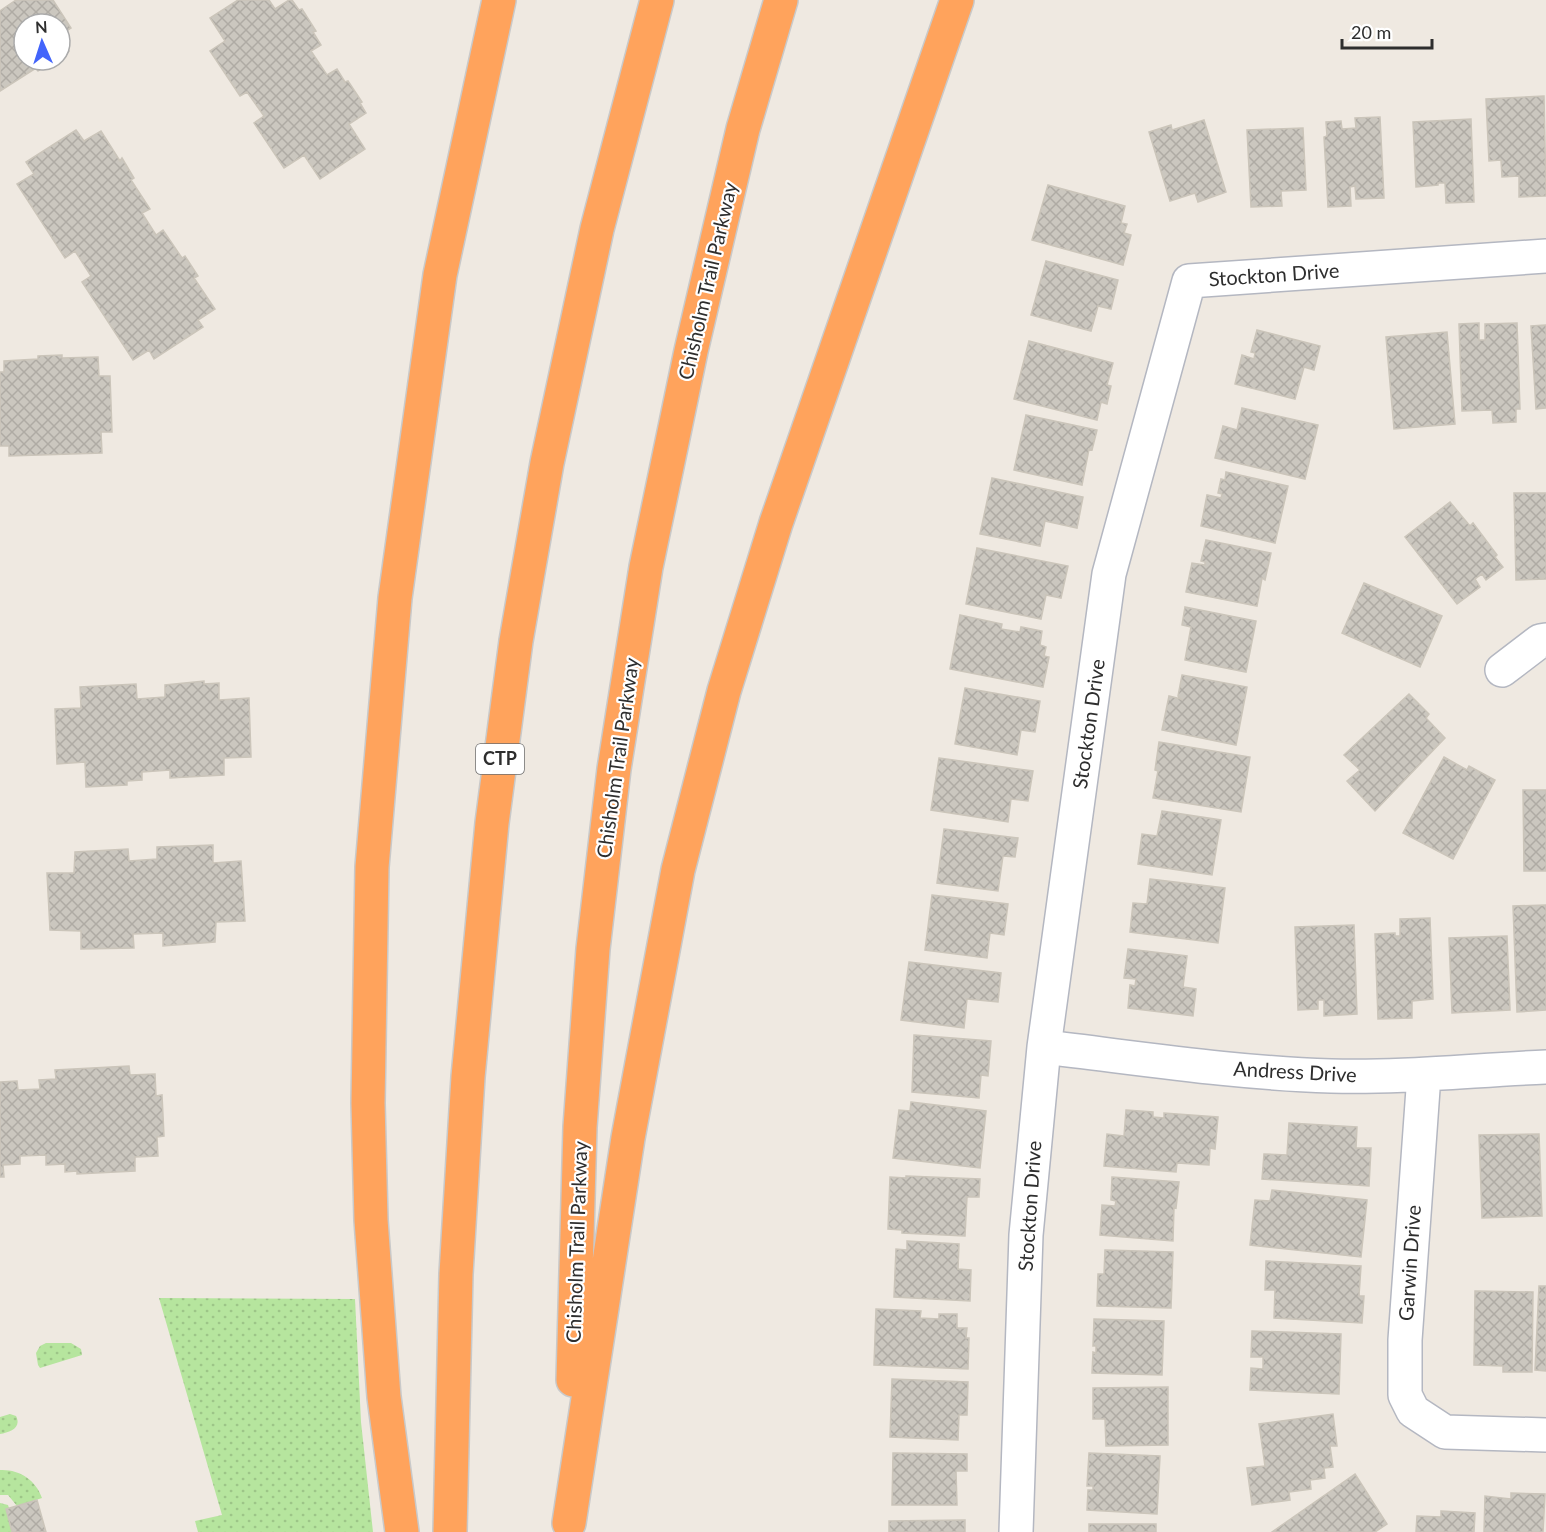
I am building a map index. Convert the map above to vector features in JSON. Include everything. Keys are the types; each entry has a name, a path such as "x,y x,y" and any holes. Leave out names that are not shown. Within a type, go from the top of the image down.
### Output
{"highway":[{"path":"402,1532 384,1396 370,1220 368,1104 372,867 395,598 440,275 499,0"},
{"name":"CTP","path":"450,1532 456,1274 468,1077 492,823 516,641 547,463 597,230 657,0"},
{"name":"Chisholm Trail Parkway","path":"569,1528 580,1126 592,949 614,769 646,567 691,351 743,129 781,0"},
{"path":"569,1528 628,1138 678,870 723,691 776,524 957,0"}],"street":[{"name":"Stockton Drive","path":"1016,1532 1026,1235 1044,1047 1109,574 1189,281 1546,256"},
{"path":"1502,670 1540,641 1546,640"},
{"name":"Andress Drive","path":"1044,1047 1257,1071 1331,1076 1424,1075 1546,1067"},
{"name":"Garwin Drive","path":"1424,1075 1405,1340 1405,1395 1413,1412 1445,1432 1546,1435"}],"green space":[{"path":"159,1298 355,1299 361,1422 373,1532 198,1532 195,1521 222,1515"},
{"path":"46,1343 71,1343 81,1349 82,1355 40,1368 36,1353 40,1346"},
{"path":"10,1414 16,1416 16,1426 11,1431 0,1434 0,1417"},
{"path":"0,1470 14,1471 26,1477 36,1486 42,1498 17,1506 8,1495 0,1495"},
{"path":"0,1503 8,1505 9,1508 6,1509 12,1532 0,1532"}],"building":[{"path":"16,0 53,0 61,12 12,12 12,72 30,72 0,91 0,11"},
{"path":"238,0 269,0 275,9 292,0 299,10 302,9 316,31 313,32 321,45 311,51 327,75 337,69 362,102 360,103 366,113 349,124 365,149 320,179 304,155 284,168 254,123 264,116 247,92 240,96 210,51 225,41 210,18"},
{"path":"1544,96 1546,196 1519,197 1519,176 1502,177 1501,160 1489,161 1486,99"},
{"path":"1380,117 1384,198 1356,199 1355,186 1350,187 1351,206 1328,207 1324,137 1327,136 1326,122 1341,121 1342,129 1356,128 1355,118"},
{"path":"1471,119 1474,202 1446,203 1445,183 1416,187 1413,122"},
{"path":"1204,120 1226,192 1198,202 1195,193 1170,201 1149,132 1171,125 1172,130"},
{"path":"1303,128 1306,190 1281,191 1282,206 1251,207 1247,130"},
{"path":"76,130 84,141 101,131 120,161 122,158 134,178 131,180 150,209 142,213 156,235 163,230 182,258 185,256 198,276 194,278 215,309 198,320 203,327 154,359 149,350 133,360 82,282 91,276 75,251 65,258 17,184 34,174 26,162"},
{"path":"1048,185 1125,206 1121,223 1127,224 1124,233 1131,235 1123,265 1032,240"},
{"path":"1046,261 1118,280 1111,309 1098,306 1091,331 1031,315"},
{"path":"1479,323 1479,340 1485,340 1485,324 1517,323 1520,409 1516,409 1516,422 1493,423 1492,410 1462,411 1459,324"},
{"path":"1546,325 1546,408 1536,409 1531,326"},
{"path":"1257,330 1320,346 1314,370 1304,367 1295,399 1235,384 1242,355 1254,359 1255,353 1251,352"},
{"path":"1447,332 1455,424 1394,429 1386,337"},
{"path":"1029,341 1113,363 1107,385 1111,386 1107,404 1101,402 1097,420 1014,399"},
{"path":"62,355 62,358 98,357 99,376 110,376 112,432 101,432 102,453 9,456 9,446 0,446 0,372 4,372 4,361"},
{"path":"1242,408 1318,425 1305,479 1215,458 1223,426 1237,430"},
{"path":"1026,415 1097,430 1092,450 1089,449 1082,485 1014,470"},
{"path":"1226,472 1288,486 1275,543 1201,526 1207,495 1221,498 1222,494 1218,493 1221,479 1225,480"},
{"path":"992,478 1083,497 1077,528 1045,521 1040,546 980,534"},
{"path":"1514,493 1546,493 1546,579 1516,580"},
{"path":"1450,502 1470,526 1473,523 1497,555 1495,557 1503,567 1486,580 1482,574 1475,579 1480,587 1457,604 1405,537"},
{"path":"1206,540 1271,553 1265,580 1262,578 1257,606 1186,592 1192,563 1205,565 1205,562 1201,561"},
{"path":"977,548 1068,566 1061,598 1046,595 1041,619 966,604"},
{"path":"1364,583 1442,616 1420,667 1342,633"},
{"path":"1185,607 1256,621 1246,672 1185,660 1191,627 1182,625"},
{"path":"960,615 1002,624 1001,629 1020,632 1021,627 1042,631 1040,645 1046,647 1044,656 1049,657 1043,687 950,669"},
{"path":"1182,675 1247,687 1236,745 1162,730 1169,696 1181,699 1178,696"},
{"path":"204,681 204,684 219,683 219,700 249,698 251,757 224,758 224,775 170,778 170,770 142,772 142,780 127,781 127,785 86,787 85,762 57,764 55,709 81,708 80,687 136,684 137,699 165,697 165,685"},
{"path":"965,688 1040,701 1035,732 1021,730 1017,755 955,744"},
{"path":"1409,694 1429,714 1426,718 1445,738 1375,811 1347,781 1360,770 1344,755"},
{"path":"1159,742 1250,757 1241,812 1153,798 1158,771 1155,770"},
{"path":"1444,757 1467,770 1469,766 1495,780 1453,859 1403,833"},
{"path":"939,758 1033,771 1028,801 1011,799 1008,822 931,810"},
{"path":"1523,790 1546,790 1546,871 1524,871"},
{"path":"1162,811 1221,820 1212,875 1138,864 1142,834 1157,836"},
{"path":"944,829 1018,838 1015,857 1003,856 998,891 937,883"},
{"path":"213,845 213,863 241,861 245,921 216,922 215,942 163,946 163,933 133,934 134,948 81,949 81,931 50,930 47,873 74,873 75,852 128,849 129,861 157,859 157,847"},
{"path":"1150,879 1225,888 1218,943 1130,932 1133,903 1147,904"},
{"path":"932,895 1008,904 1004,935 990,933 987,958 925,950"},
{"path":"1546,905 1546,1010 1517,1012 1513,906"},
{"path":"1430,918 1433,999 1412,1001 1412,1018 1378,1019 1375,934 1395,933 1395,936 1400,936 1400,919"},
{"path":"1354,925 1357,1014 1324,1016 1324,1000 1318,1000 1318,1009 1298,1010 1295,927"},
{"path":"1507,936 1510,1010 1452,1013 1449,938"},
{"path":"1128,949 1187,956 1183,987 1196,989 1193,1016 1128,1008 1130,985 1135,986 1136,979 1124,978"},
{"path":"909,962 1001,973 998,1002 967,999 964,1028 901,1020"},
{"path":"914,1035 991,1041 988,1076 981,1075 979,1098 912,1092"},
{"path":"129,1066 130,1075 155,1074 156,1096 162,1095 164,1136 157,1137 158,1156 135,1157 135,1171 77,1174 77,1171 65,1172 65,1164 46,1165 46,1155 20,1156 20,1164 3,1165 4,1177 0,1177 0,1082 17,1081 18,1090 40,1089 39,1080 56,1079 55,1070"},
{"path":"911,1102 986,1111 980,1168 893,1158 899,1110 910,1111"},
{"path":"1126,1110 1153,1112 1153,1117 1164,1118 1164,1113 1218,1117 1215,1149 1210,1148 1209,1165 1177,1163 1176,1172 1104,1166 1107,1134 1124,1136"},
{"path":"1289,1123 1357,1127 1356,1148 1371,1148 1369,1186 1262,1179 1264,1154 1287,1155"},
{"path":"1539,1134 1542,1216 1482,1218 1479,1135"},
{"path":"906,1176 980,1179 979,1197 967,1197 965,1236 902,1233 902,1230 888,1229 890,1177 906,1178"},
{"path":"1112,1177 1179,1182 1176,1208 1174,1207 1173,1241 1100,1235 1102,1205 1115,1206 1116,1201 1111,1200"},
{"path":"1272,1190 1367,1200 1361,1257 1250,1245 1255,1200 1270,1201"},
{"path":"907,1241 959,1244 958,1269 971,1270 970,1301 894,1297 896,1249 907,1250"},
{"path":"1105,1250 1173,1252 1171,1308 1097,1306 1098,1274 1104,1274"},
{"path":"1266,1261 1361,1266 1359,1296 1364,1296 1362,1323 1274,1318 1275,1290 1265,1290"},
{"path":"1539,1286 1546,1286 1546,1371 1535,1370"},
{"path":"1475,1291 1533,1292 1532,1372 1503,1372 1503,1366 1474,1365"},
{"path":"876,1309 921,1311 920,1318 939,1319 939,1314 957,1314 957,1328 967,1328 966,1338 969,1338 968,1369 874,1365"},
{"path":"1094,1319 1164,1321 1162,1375 1092,1373 1093,1352 1096,1353 1096,1346 1093,1346"},
{"path":"1252,1331 1341,1334 1339,1394 1250,1390 1251,1368 1263,1369 1263,1357 1251,1357"},
{"path":"892,1379 968,1382 967,1415 959,1415 958,1440 890,1437"},
{"path":"1168,1387 1168,1445 1106,1446 1105,1419 1093,1419 1093,1388"},
{"path":"1333,1414 1337,1446 1330,1446 1333,1467 1324,1468 1325,1478 1310,1480 1311,1489 1289,1492 1290,1500 1252,1505 1247,1468 1265,1466 1259,1424"},
{"path":"893,1453 967,1454 967,1471 956,1471 957,1505 892,1505"},
{"path":"1089,1453 1160,1456 1157,1514 1087,1510 1088,1490 1093,1490 1093,1486 1087,1486"},
{"path":"1355,1474 1387,1524 1375,1532 1272,1532"},
{"path":"1511,1493 1545,1494 1543,1532 1484,1532 1485,1496 1511,1499"},
{"path":"37,1500 46,1532 12,1532 6,1509"},
{"path":"1441,1511 1475,1513 1474,1532 1416,1532 1417,1516 1441,1517"},
{"path":"965,1520 965,1532 889,1532 889,1521"},
{"path":"1089,1524 1156,1524 1156,1532 1089,1532"}]}
